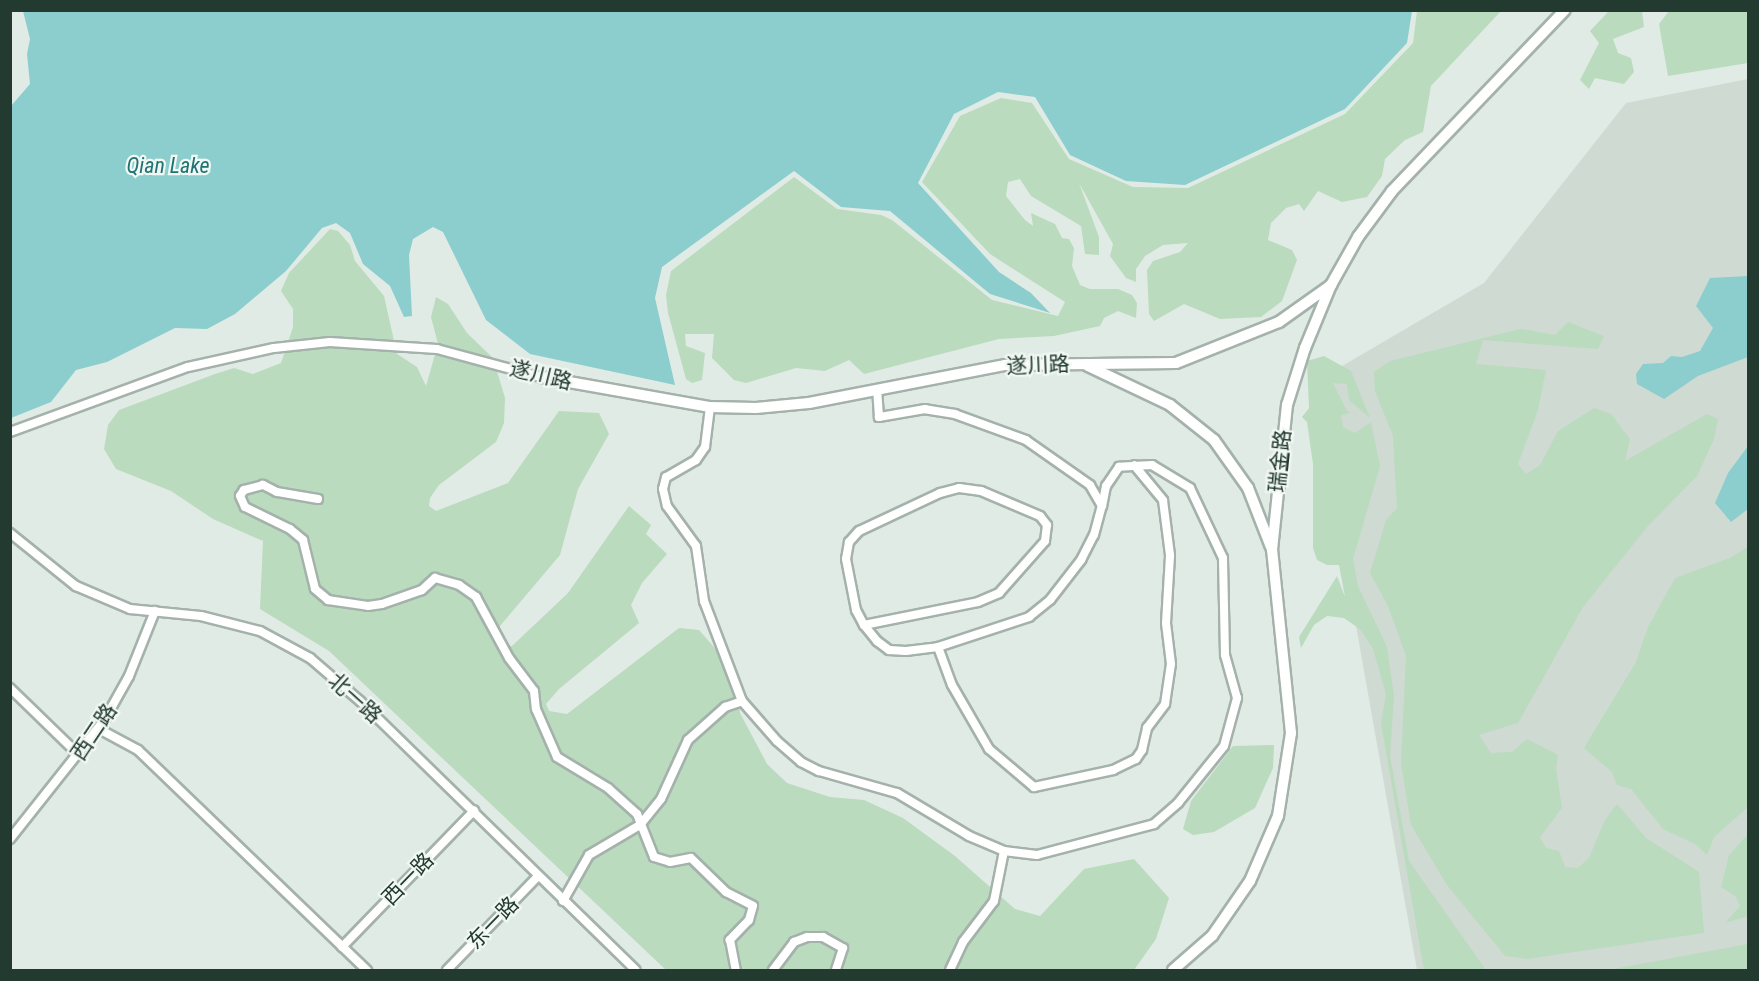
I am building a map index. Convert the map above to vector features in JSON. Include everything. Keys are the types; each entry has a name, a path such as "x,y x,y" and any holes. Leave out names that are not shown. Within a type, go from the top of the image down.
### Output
{"street":[{"name":"瑞金路","path":"1173,970 1212,936 1250,881 1278,816 1291,733 1272,550 1287,405 1305,348 1331,285 1358,237 1392,191 1565,10"},
{"name":"遂川路","path":"10,432 188,367 274,348 319,343 437,349 541,376 710,407 809,403 1005,365 1176,363 1279,322 1331,285"},
{"name":"遂川路","path":"1082,364 1170,405 1214,440 1248,488 1272,550"},
{"path":"877,391 879,417 926,409 955,414 1026,440 1090,485 1102,506"},
{"path":"710,407 705,447 696,460 666,477 663,489 667,506 696,546 704,601 742,701 801,762 897,793 969,836 1004,851 1037,855 1154,824 1178,803 1224,746 1232,726 1237,698 1225,655 1223,558 1190,488 1152,465 1119,467 1106,486 1094,535 1081,560 1050,600 1029,617 938,647 889,650 864,625 856,610 846,559 849,542 859,531 940,493 959,488 981,491 1040,516 1047,525 1045,541 999,593 978,602 864,625"},
{"path":"938,647 952,686 989,749 1034,787 1113,770 1136,759 1142,750 1147,728 1165,705 1171,664 1166,623 1170,555 1163,500 1134,465"},
{"path":"318,499 277,492 263,485 244,490 240,496 244,507 290,529 303,540 315,589 328,600 368,606 382,604 413,595 435,578 459,585 476,597 509,658 534,691 536,709 557,757 608,788 637,814 654,857 670,862 691,858 717,885 753,906 749,920 730,940 736,970"},
{"name":"北一路","path":"10,533 76,586 130,609 201,616 260,631 310,658 474,811 563,901 636,970"},
{"name":"西二路","path":"10,839 99,729 129,676 155,611"},
{"path":"10,688 80,755"},
{"path":"563,901 589,855 640,825 661,799 688,740 726,707 742,701"},
{"path":"99,729 138,750 367,970"},
{"name":"西一路","path":"342,947 474,811"},
{"path":"950,970 963,942 994,901 1004,851"},
{"name":"东一路","path":"447,970 538,876"},
{"path":"773,970 795,942 823,937 843,948 836,970"}],"shaded area":[{"path":"1748,79 1748,970 1417,970 1313,383 1484,283 1626,103"}],"green space":[{"path":"1417,11 1501,11 1431,86 1423,132 1405,140 1385,159 1382,176 1367,197 1342,202 1318,191 1304,211 1299,204 1286,208 1271,223 1268,240 1292,250 1297,260 1282,301 1261,317 1220,319 1184,304 1154,321 1149,314 1147,270 1153,261 1180,252 1188,243 1163,245 1145,256 1136,269 1136,282 1126,278 1110,256 1113,244 1079,183 1099,237 1099,255 1085,254 1081,226 1031,196 1020,179 1008,182 1006,196 1025,220 1033,226 1031,213 1055,224 1062,238 1069,239 1074,248 1072,266 1080,285 1090,289 1118,289 1132,295 1137,303 1136,318 1118,311 1104,318 1100,326 1054,336 999,339 864,374 849,360 825,371 796,368 746,383 734,380 712,358 714,334 685,334 686,346 705,353 702,380 692,383 686,379 668,313 666,295 671,271 794,177 837,209 881,215 892,220 992,300 1058,316 1065,302 990,254 922,182 960,116 1001,98 1032,103 1069,159 1133,187 1188,188 1345,114 1413,43"},
{"path":"1609,11 1642,11 1644,27 1613,39 1618,53 1631,58 1634,72 1624,84 1595,78 1589,89 1580,80 1599,43 1590,31"},
{"path":"1669,11 1748,11 1748,63 1668,76 1659,24"},
{"path":"330,229 338,231 350,245 355,261 384,296 397,354 417,367 426,386 438,344 431,317 436,297 448,304 467,333 493,358 505,398 504,423 496,442 439,485 430,498 429,506 436,511 508,483 559,411 599,413 609,434 578,489 560,555 500,626 498,637 503,645 512,646 568,593 629,506 651,525 646,534 667,554 642,583 631,605 639,623 559,689 546,704 549,711 567,714 679,628 699,630 734,670 740,713 767,764 787,783 830,797 864,800 903,818 955,856 1015,909 1040,916 1084,869 1134,859 1169,898 1156,939 1134,970 666,970 329,651 260,609 263,541 213,519 171,491 116,469 104,449 108,425 119,410 215,374 234,368 253,374 281,363 293,327 293,309 281,291 289,273"},
{"path":"1568,322 1604,336 1598,349 1483,340 1476,364 1546,370 1538,410 1518,464 1526,474 1540,465 1558,431 1594,408 1611,414 1630,439 1625,461 1707,414 1718,419 1714,439 1697,476 1648,526 1583,607 1518,723 1479,735 1491,753 1512,752 1527,739 1558,755 1556,769 1562,808 1540,837 1546,848 1559,851 1565,867 1578,868 1589,858 1605,820 1617,804 1646,838 1699,872 1704,933 1527,959 1505,956 1447,885 1411,825 1401,763 1406,656 1388,606 1370,573 1386,520 1397,508 1393,436 1375,391 1374,372 1390,361 1521,329 1555,335"},
{"path":"1324,356 1351,371 1370,418 1349,400 1347,384 1333,383 1347,411 1351,412 1341,416 1343,427 1355,433 1371,422 1380,466 1353,559 1358,586 1387,647 1394,696 1390,756 1409,861 1486,970 1424,970 1381,723 1386,694 1373,649 1361,630 1344,618 1327,616 1314,625 1301,648 1299,637 1337,576 1345,597 1339,565 1327,565 1317,560 1313,548 1313,464 1307,422 1302,417 1309,408 1307,361"},
{"path":"1748,547 1748,807 1714,837 1707,855 1695,844 1663,829 1631,789 1617,785 1612,772 1584,748 1636,662 1648,627 1675,578 1730,558"},
{"path":"1274,745 1273,768 1255,808 1214,832 1193,835 1183,829 1191,801 1233,746"},
{"path":"1748,834 1748,916 1725,923 1740,906 1735,896 1721,887 1729,855"},
{"path":"1748,944 1748,970 1608,970"}],"water":[{"name":"Qian Lake","path":"23,10 1412,11 1407,43 1345,109 1185,185 1126,181 1070,155 1035,97 998,92 954,114 918,183 999,272 1031,293 1050,313 990,294 890,211 841,207 794,171 662,267 655,298 675,385 530,354 486,320 443,232 433,227 413,239 409,255 412,316 404,317 390,286 363,264 350,233 336,223 322,228 286,271 235,314 207,329 175,328 107,362 76,370 51,402 11,418 11,106 30,84 27,54 30,39"},
{"path":"1748,276 1748,357 1698,376 1664,399 1637,384 1636,374 1643,364 1663,363 1671,356 1682,357 1700,351 1713,328 1696,306 1710,278"},
{"path":"1748,446 1748,509 1731,522 1715,503 1728,473"}]}
